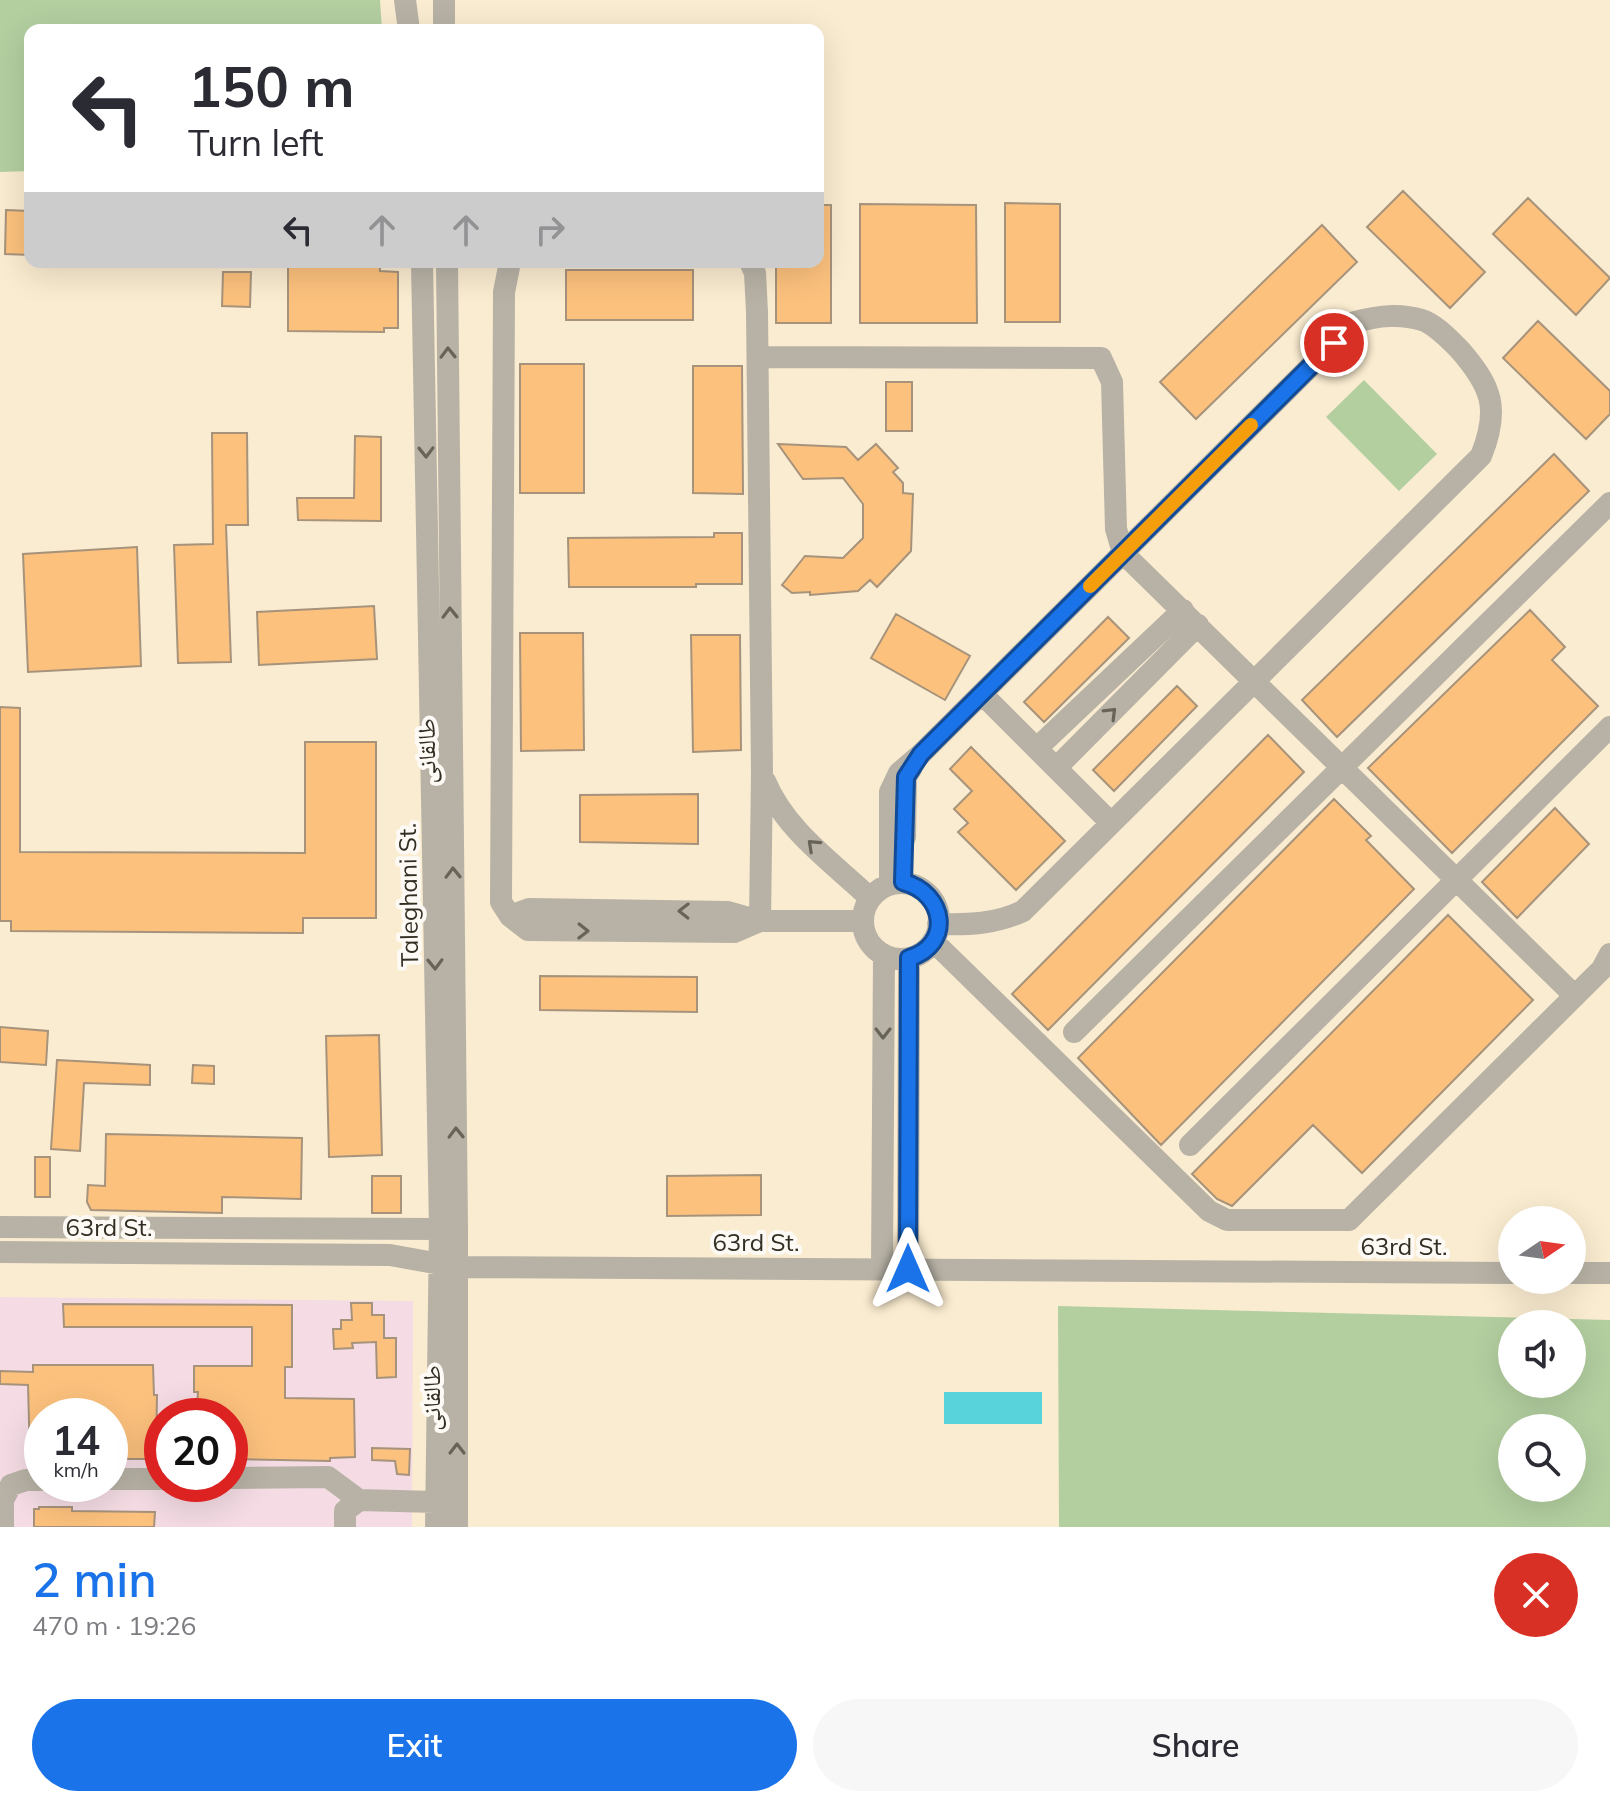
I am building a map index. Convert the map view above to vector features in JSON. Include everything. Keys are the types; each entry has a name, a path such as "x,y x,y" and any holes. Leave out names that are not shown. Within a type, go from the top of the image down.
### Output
{"street":[{"path":"405,0 408,24"},
{"path":"444,0 444,24"},
{"name":"Taleghani St.","path":"422,268 440,1229 449,1265 436,1527"},
{"name":"طالقانی","path":"447,268 449,1265 457,1527"},
{"path":"509,268 504,292 501,902 510,916 529,909 728,912 760,921 862,921"},
{"path":"753,268 758,357 762,772 760,921"},
{"path":"897,883 906,777 921,754 1355,322 1386,314 1424,320 1451,341 1483,376 1492,410 1490,434 1481,456 1023,911 1004,920 936,933"},
{"path":"758,357 1101,358 1112,382 1116,529 1123,553 1575,996"},
{"path":"1074,1032 1610,503"},
{"path":"1037,748 1190,618"},
{"path":"1056,768 1190,618"},
{"path":"982,694 1111,823"},
{"path":"1190,1145 1610,727"},
{"path":"762,772 774,801 792,825 870,898"},
{"path":"897,883 916,886 935,903 936,933 925,951 909,958 890,958 870,944 862,921 870,898 878,889 897,883"},
{"path":"936,933 1209,1211 1227,1220 1349,1220 1602,969 1610,954"},
{"path":"882,1269 884,955"},
{"path":"908,1269 909,958"},
{"path":"0,1227 335,1231 440,1229"},
{"name":"63rd St.","path":"0,1252 390,1255 449,1265 1498,1273"},
{"path":"1586,1273 1610,1273"},
{"path":"248,1478 328,1477 359,1500 436,1502"},
{"path":"3,1527 3,1500 11,1485 24,1481"},
{"path":"345,1527 345,1511 359,1500"}],"shaded area":[{"path":"0,1297 413,1301 412,1527 0,1527"}],"green space":[{"path":"0,0 380,0 382,24 24,24 24,171 0,172"},
{"path":"1364,380 1437,454 1399,491 1326,417"},
{"path":"1058,1306 1498,1317 1498,1398 1586,1398 1586,1319 1610,1320 1610,1527 1059,1527"}],"water":[{"path":"944,1392 1042,1392 1042,1424 944,1424"}],"building":[{"path":"1403,191 1485,272 1450,308 1367,227"},
{"path":"1528,198 1610,278 1576,315 1493,234"},
{"path":"1005,203 1060,204 1060,322 1005,322"},
{"path":"860,204 976,205 977,323 860,323"},
{"path":"824,205 831,205 831,323 776,323 776,268 824,268"},
{"path":"6,210 24,211 24,255 5,254"},
{"path":"1322,225 1357,262 1196,419 1160,382"},
{"path":"288,268 380,268 380,271 398,272 398,328 384,328 384,332 288,331"},
{"path":"566,270 693,270 693,320 566,320"},
{"path":"223,272 251,272 250,307 222,306"},
{"path":"1538,321 1610,391 1610,414 1586,439 1503,358"},
{"path":"520,364 584,364 584,493 520,493"},
{"path":"693,366 742,366 743,494 693,493"},
{"path":"886,382 912,382 912,431 886,431"},
{"path":"212,433 247,433 248,525 226,525 231,662 178,663 174,545 213,544"},
{"path":"355,436 381,437 381,521 298,520 297,498 354,498"},
{"path":"778,444 846,447 858,460 876,444 898,468 893,472 903,483 903,493 913,494 911,551 877,587 870,580 858,591 810,595 810,592 792,593 782,585 805,556 843,558 863,538 863,504 843,478 803,479"},
{"path":"1554,454 1589,491 1337,737 1302,700"},
{"path":"714,533 742,533 742,584 569,587 568,538 714,537"},
{"path":"137,547 141,666 28,672 23,554"},
{"path":"374,606 377,659 259,665 257,612"},
{"path":"1530,610 1565,647 1552,660 1598,706 1452,853 1368,768"},
{"path":"896,614 970,656 945,700 871,658"},
{"path":"1108,617 1129,638 1044,722 1024,702"},
{"path":"520,633 583,633 584,750 521,751"},
{"path":"691,635 740,635 741,750 693,752"},
{"path":"1177,686 1197,706 1114,791 1093,770"},
{"path":"0,707 20,708 20,852 305,853 305,742 376,742 376,918 303,918 303,933 11,931 11,921 0,921"},
{"path":"1268,735 1304,772 1048,1030 1012,994"},
{"path":"971,747 1065,841 1016,890 958,832 968,823 954,809 972,791 950,769"},
{"path":"698,794 698,844 580,842 580,795"},
{"path":"1334,799 1371,836 1366,840 1414,889 1161,1145 1078,1058"},
{"path":"1555,808 1589,844 1517,918 1482,882"},
{"path":"1448,915 1533,1000 1362,1173 1313,1125 1232,1206 1217,1199 1192,1174"},
{"path":"540,976 697,977 697,1012 540,1010"},
{"path":"0,1027 48,1031 46,1065 0,1062"},
{"path":"379,1035 382,1155 329,1157 326,1036"},
{"path":"57,1060 150,1065 150,1085 84,1083 80,1151 51,1149"},
{"path":"193,1065 214,1066 214,1084 192,1083"},
{"path":"106,1134 302,1138 301,1199 222,1197 222,1213 91,1210 87,1202 88,1185 105,1186"},
{"path":"35,1157 50,1157 50,1197 35,1197"},
{"path":"761,1175 761,1215 667,1216 667,1176"},
{"path":"372,1176 401,1176 401,1213 372,1213"},
{"path":"351,1303 372,1303 372,1315 384,1315 384,1338 396,1338 396,1377 377,1378 376,1342 352,1343 353,1348 334,1349 333,1329 341,1329 341,1320 352,1320"},
{"path":"63,1304 292,1305 292,1367 285,1367 285,1398 354,1399 355,1457 330,1458 330,1461 248,1459 248,1398 198,1398 198,1392 194,1392 194,1366 252,1366 252,1327 64,1327"},
{"path":"33,1365 153,1365 154,1395 157,1398 144,1398 144,1459 128,1459 128,1398 28,1398 28,1385 0,1384 0,1371 33,1372"},
{"path":"372,1448 410,1449 409,1475 397,1474 395,1461 372,1460"},
{"path":"72,1507 72,1511 155,1512 154,1527 34,1527 34,1509"}],"slow traffic":[{"path":"1090,586 1251,425"}],"route":[{"path":"908,1269 909,958 925,951 933,941 939,916 935,903 927,893 903,882 906,777 921,754 1334,343"}]}
